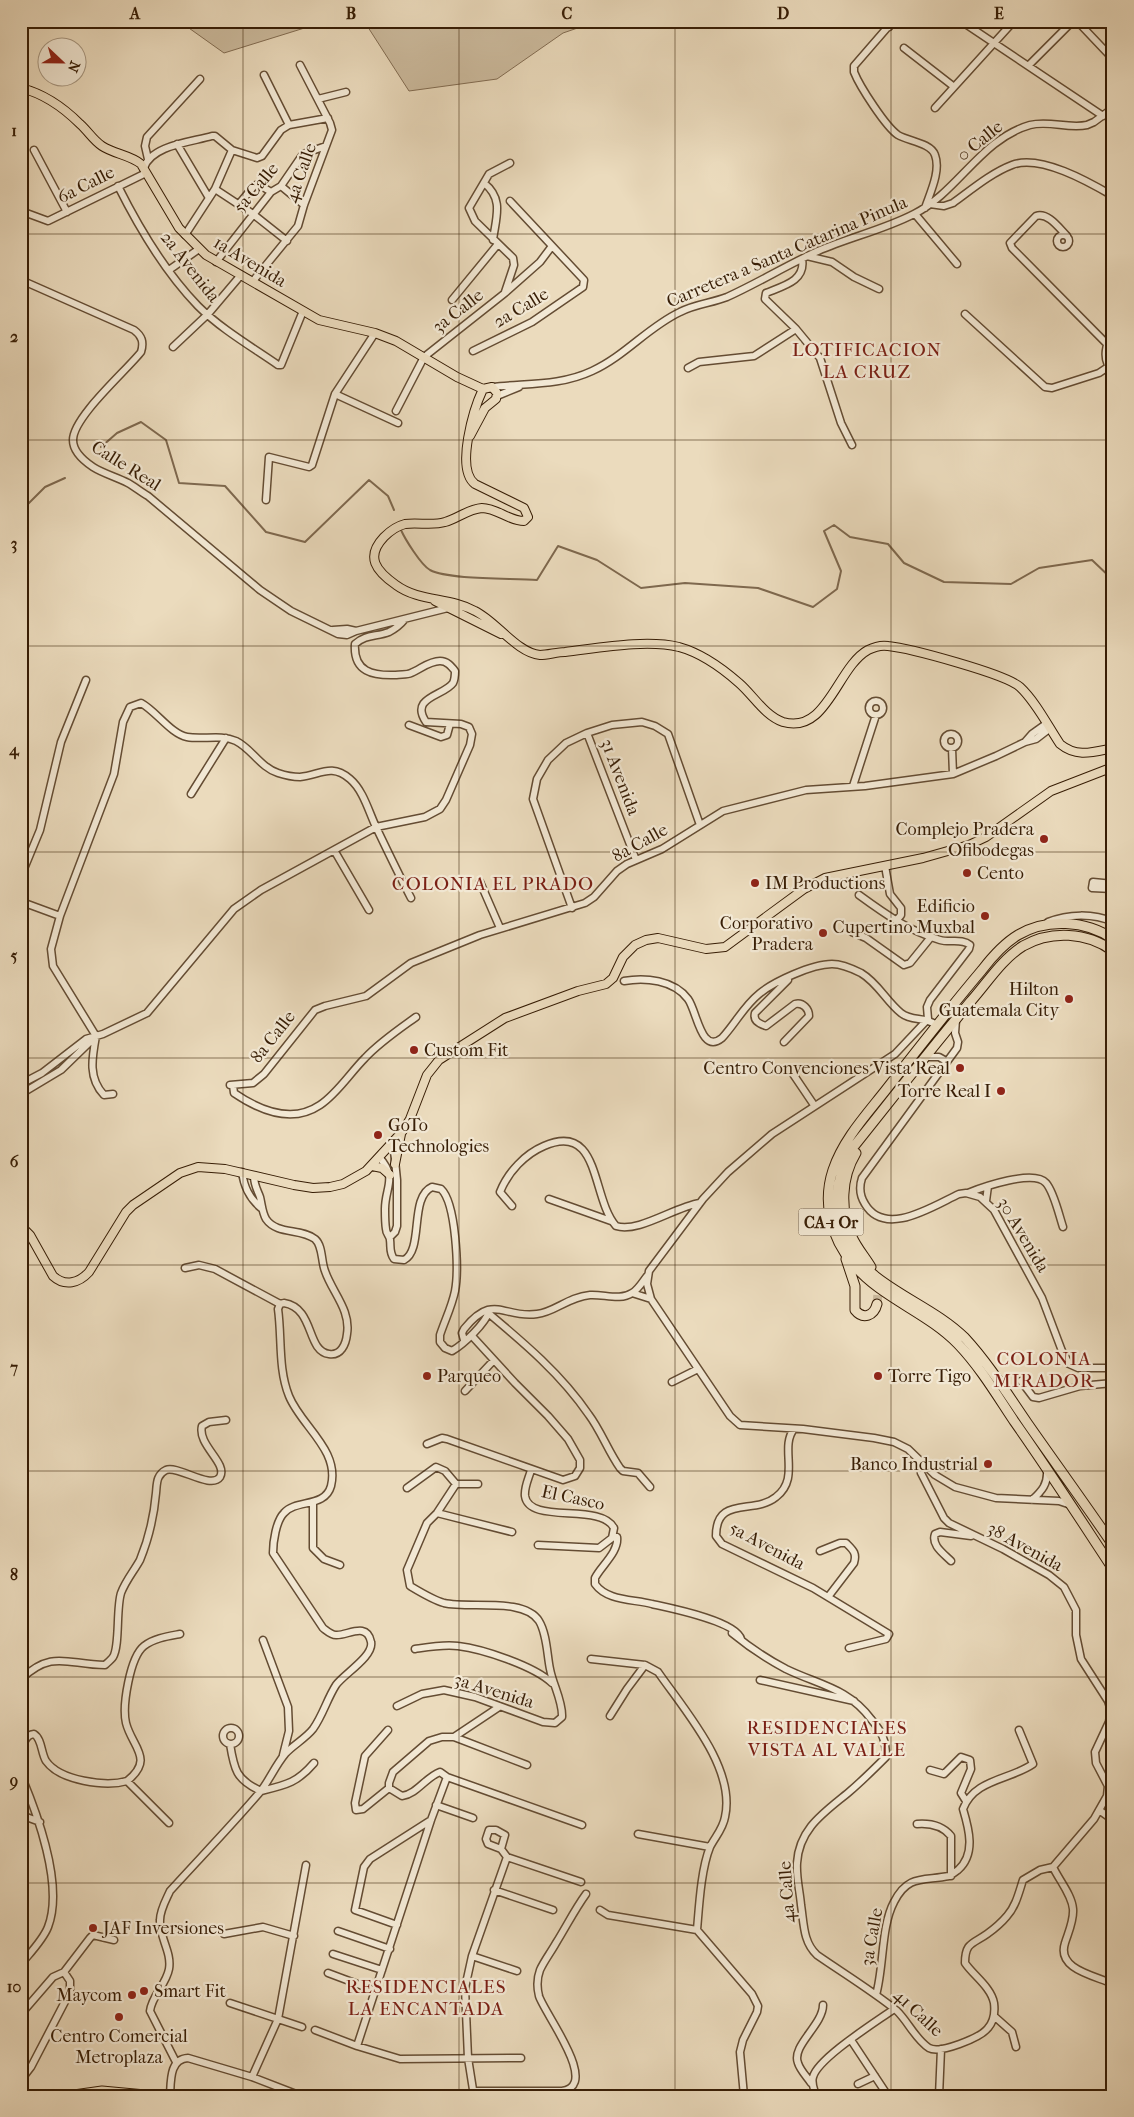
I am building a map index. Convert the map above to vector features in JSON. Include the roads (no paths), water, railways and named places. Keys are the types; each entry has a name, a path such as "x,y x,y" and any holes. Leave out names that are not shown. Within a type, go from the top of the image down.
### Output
{"highway":[{"name":"CA-1 Or","path":"1113,939 1094,928 1081,925 1045,925 1018,935 995,954 932,1022 852,1134 839,1155 832,1172 828,1204 830,1218 838,1242 845,1254 867,1279 933,1323 958,1344 976,1364 1113,1569"},
{"name":"CA-1 Or","path":"1113,951 1096,940 1076,936 1050,937 1023,946 1004,962 852,1150 838,1180 836,1200 840,1228 856,1257 870,1272 939,1316 965,1339 991,1372 1113,1545"},
{"path":"871,1267 852,1237 846,1218 844,1197 848,1171 853,1158 878,1116"},
{"path":"845,1254 855,1286 854,1310 860,1315 867,1316 874,1312 877,1304"},
{"path":"1097,1545 1105,1548 1113,1561"},
{"path":"67,2096 102,2091 156,2096"}],"main road":[{"name":"1a Avenida","path":"21,88 49,98 101,145 131,158 145,171 171,216 185,235 216,262 253,281 303,311 329,323 375,333 396,340 482,393"},
{"path":"470,436 484,408 497,396 497,392 492,387 482,393 471,424 466,466 471,481 521,506 526,510 528,517 524,521 517,521 490,509 482,508 443,523 408,524 389,533 374,551 375,564 380,572 397,586 410,593 480,614 496,625 505,635"},
{"path":"482,393 483,401 490,403"},
{"path":"432,599 448,608 463,609 475,621 505,635 529,651 540,655 642,645 680,647 700,655 719,667 738,682 772,717 795,724 810,719 820,711 844,673 866,651 886,646 980,670 1020,687 1060,744 1068,750 1077,753 1090,753 1113,748"},
{"path":"475,621 479,618 480,614"},
{"path":"21,1226 30,1235 53,1276 57,1280 67,1283 81,1280 89,1272 126,1212 133,1205 189,1168 208,1166 294,1185 330,1187 343,1184 360,1176 372,1166 402,1132 410,1119 427,1075 440,1060 505,1018 578,991 606,984 613,978 623,957 635,945 646,940 658,938 706,949 725,947 813,884 825,878 923,858 969,845 986,837 1051,791 1113,767"},
{"path":"1092,775 1113,773"},
{"path":"396,1164 402,1132"},
{"path":"372,1166 380,1167 390,1175"}],"street":[{"path":"881,21 891,24 854,66 856,78 890,128 934,153 937,163 927,206 944,206 953,203 1003,170 1023,163 1056,168 1072,174 1113,196"},
{"path":"961,21 1104,115 1113,119"},
{"path":"935,108 1014,21"},
{"path":"1029,65 1075,21 1113,59"},
{"path":"904,48 953,86"},
{"name":"4a Calle","path":"253,281 298,226 332,130 328,118 300,65"},
{"path":"264,75 288,125"},
{"path":"145,171 148,159 145,146 147,137 200,79"},
{"path":"318,99 346,92"},
{"name":"0 Calle","path":"927,206 989,149 1015,131 1031,125 1079,126 1094,122 1113,108"},
{"path":"148,159 177,144 212,136 215,136 232,150 257,158 262,156 281,130 288,125 328,118"},
{"path":"177,144 209,198"},
{"name":"5a Calle","path":"216,262 271,192 281,186 303,154 326,146"},
{"path":"34,150 67,212"},
{"path":"185,235 215,189 232,150"},
{"path":"505,293 514,265 513,258 474,221 469,208 489,174 510,163"},
{"name":"6a Calle","path":"21,211 48,221 145,171"},
{"path":"452,300 496,242 496,198 493,190 484,183"},
{"path":"239,204 254,186 258,184 271,192"},
{"name":"2a Avenida","path":"118,186 135,221 169,270 198,306 278,365 281,364 303,311"},
{"path":"281,186 304,205"},
{"path":"215,189 253,214 287,241"},
{"path":"510,201 552,246"},
{"name":"Carretera a Santa Catarina Pinula","path":"492,387 561,382 593,370 681,311 729,296 804,258 849,238 894,224 927,206"},
{"path":"915,214 957,264"},
{"path":"1067,236 1046,216 1041,214 1036,216 1010,243 1012,248 1106,343"},
{"name":"2a Calle","path":"473,351 532,322 583,287 584,280 552,246"},
{"name":"3a Calle","path":"396,411 424,358 505,293 540,262 552,246"},
{"path":"169,270 199,248"},
{"path":"852,445 842,423 820,358 796,329 764,297 767,292 797,279 802,269 804,258 832,262 879,289"},
{"path":"173,347 208,314 241,275"},
{"name":"Calle Real","path":"21,280 134,330 142,339 141,352 78,424 73,440 74,448 79,456 92,467 127,483 148,496 260,590 291,610 332,630 347,635 356,631 448,608"},
{"path":"965,314 1045,386 1052,388 1111,369 1105,354 1106,343 1113,329"},
{"path":"688,368 699,362 754,356 796,329"},
{"path":"266,500 269,457 309,467 312,465 335,394 375,333"},
{"name":"Carretera a Santa Catarina Pinula","path":"497,396 522,386"},
{"path":"335,394 398,423"},
{"path":"21,1084 42,1073 79,1044 147,1013 234,909 261,890 376,827 425,817 440,810 470,746 472,734 469,727 462,724 426,722 422,715 422,706 428,699 452,685 455,679 455,671 448,663 440,661 425,665 410,674 377,675 365,671 356,659 356,643 370,635 389,632 405,619"},
{"path":"21,876 40,830 61,742 86,680"},
{"path":"113,1094 104,1095 94,1081 92,1058 96,1036 51,960 51,949 60,916 114,774 123,722 130,707 141,703 152,709 173,729 185,736 226,738 245,747 267,768 277,773 299,777 328,770 337,771 350,778 360,792 411,898"},
{"path":"853,786 876,715"},
{"path":"572,908 533,799 537,779 548,760 566,743 587,733 612,725 642,722 655,726 668,734 700,825"},
{"path":"409,726 441,737 447,735 450,724"},
{"name":"8a Calle","path":"416,1017 390,1035 365,1057 320,1105 306,1112 286,1115 259,1108 234,1093 232,1085 253,1082 264,1074 315,1010 366,996 411,963 500,928 572,908 594,897 617,871 636,860 662,849 723,811 806,790 953,774 1025,742 1036,739 1048,727"},
{"name":"31 Avenida","path":"587,733 636,860"},
{"path":"191,794 226,738"},
{"path":"952,748 953,774"},
{"path":"334,850 369,910"},
{"path":"885,866 890,894 901,908 901,914 896,921"},
{"path":"480,882 500,928"},
{"path":"1113,884 1093,882 1092,888 1113,889"},
{"path":"21,893 22,903 60,916"},
{"path":"859,895 910,930 943,941 964,942 970,947 930,1000 927,1007 932,1022"},
{"path":"1026,931 1069,916 1083,916 1113,922"},
{"path":"852,932 873,942 904,965 910,963 931,937"},
{"path":"624,981 648,978 659,981 688,998 702,1033 712,1043 717,1042 731,1029 758,994 777,982 817,966 833,964 847,967 875,983 903,1015 932,1022"},
{"path":"784,1042 810,1016 804,1005 795,1004 766,1026 756,1021 754,1017 755,1013 791,977"},
{"path":"956,1019 955,1034 958,1046 862,1178 860,1187 864,1202 877,1216 888,1221 902,1219 959,1194 988,1186 1027,1178 1042,1179 1047,1185 1063,1227"},
{"path":"932,1022 895,1054 772,1134 742,1160 700,1203 649,1271 647,1284 651,1299 730,1416 740,1425 794,1429 894,1442 908,1449 935,1475 955,1487 996,1498 1059,1501 1072,1505"},
{"path":"21,1094 61,1070 96,1036"},
{"path":"926,1057 939,1057 946,1061"},
{"path":"791,1071 814,1105"},
{"path":"512,1206 500,1192 512,1171 527,1156 554,1141 565,1139 578,1144 587,1153 611,1221"},
{"path":"390,1237 397,1229 396,1164 393,1141"},
{"path":"379,1157 387,1167 390,1175 390,1187 385,1209 386,1231 390,1237 392,1256 401,1261 407,1259 411,1253 425,1192 428,1189 437,1187 444,1192 448,1202 457,1261 455,1291 440,1334 440,1342 449,1351 458,1347 473,1334 488,1311"},
{"path":"242,1172 244,1186 253,1201 261,1208"},
{"path":"185,1268 199,1266 215,1269 280,1304 289,1304 300,1311 307,1320 314,1342 322,1352 335,1354 342,1349 346,1342 348,1330 344,1309 326,1276 319,1244 315,1239 302,1233 284,1230 266,1219 254,1185 254,1176"},
{"path":"986,1201 988,1186"},
{"name":"30 Avenida","path":"966,1193 980,1197 994,1210 1042,1298 1062,1351 1069,1364 1078,1368 1113,1368"},
{"path":"549,1199 611,1221 616,1226 624,1229 632,1228 677,1209 700,1203"},
{"path":"385,1209 396,1209"},
{"path":"464,1340 462,1332 478,1314 496,1309 527,1315 537,1314 575,1298 590,1295 620,1298 632,1293 648,1276"},
{"path":"632,1293 651,1299"},
{"path":"176,2062 150,2011 151,2002 168,1976 169,1969 170,1959 160,1921 164,1904 170,1892 261,1791 283,1756 312,1729 335,1687 366,1656 371,1643 368,1635 361,1631 354,1630 337,1636 323,1628 273,1553 280,1519 283,1514 295,1507 313,1502 329,1492 333,1474 332,1463 328,1454 294,1406 286,1387 278,1309 280,1304"},
{"path":"488,1311 516,1334 567,1386 590,1416 623,1472 638,1473 650,1487"},
{"name":"El Casco","path":"427,1444 442,1438 447,1439 531,1470 568,1480 578,1472 580,1460 568,1439 494,1360 473,1334 471,1327 466,1326"},
{"path":"465,1391 494,1360"},
{"path":"672,1382 698,1369"},
{"path":"1021,1381 1033,1397 1039,1398 1080,1386 1113,1383"},
{"path":"21,1679 40,1665 54,1660 105,1665 113,1656 116,1644 120,1596 127,1578 139,1561 153,1520 157,1480 164,1471 171,1469 207,1480 219,1478 222,1472 220,1464 201,1437 201,1431 202,1426 209,1422 226,1420"},
{"name":"5a Avenida","path":"794,1429 788,1441 790,1462 786,1486 777,1497 758,1506 734,1508 723,1514 716,1524 716,1536 722,1544 806,1584 889,1634 886,1638 849,1648"},
{"name":"38 Avenida","path":"919,1460 921,1473 944,1518 953,1526 1002,1549 1057,1580 1064,1587 1076,1610 1077,1649 1083,1665 1108,1701 1111,1710 1109,1722 1095,1752 1096,1763 1108,1786 1107,1796 1099,1810 1053,1868"},
{"path":"407,1488 436,1468 445,1472 456,1484 478,1484"},
{"path":"1032,1500 1046,1483 1047,1468"},
{"name":"El Casco","path":"531,1470 525,1489 526,1500 536,1508 552,1512 605,1518 614,1528 613,1536 609,1542 599,1548 538,1545"},
{"path":"456,1484 427,1523 407,1570 410,1586 443,1603 463,1606 512,1606 534,1616 542,1626 552,1683"},
{"path":"313,1502 313,1548 324,1558 340,1565"},
{"path":"436,1513 512,1532"},
{"path":"950,1560 935,1544 936,1534 940,1532 975,1536"},
{"path":"613,1536 617,1537 618,1541 615,1549 595,1578 594,1584 602,1591 620,1598 695,1615 734,1630 740,1635 742,1641"},
{"path":"820,1551 840,1543 846,1543 855,1553 856,1557 854,1563 828,1597"},
{"name":"4a Calle","path":"732,1633 774,1663 845,1693 856,1702 882,1732 886,1743 886,1757 810,1826 802,1841 796,1864 804,1929 809,1947 817,1955 876,1995"},
{"path":"21,1755 26,1738 34,1734 39,1737 45,1760 57,1772 96,1782 116,1784 127,1781 133,1776 141,1763 139,1748 126,1724 125,1716 136,1656 144,1646 154,1641 180,1634"},
{"path":"263,1640 288,1707 289,1731 283,1756"},
{"path":"414,1649 457,1646 472,1649 537,1671 552,1683"},
{"path":"591,1659 645,1665 658,1672 719,1763 728,1801 724,1825 710,1848 700,1894 697,1930"},
{"path":"610,1716 645,1665"},
{"path":"760,1680 856,1702"},
{"name":"3a Avenida","path":"397,1706 422,1694 444,1690 474,1697 542,1722 555,1723 562,1717 562,1713 552,1683"},
{"path":"454,1737 499,1707"},
{"path":"388,1730 365,1756 355,1803 356,1810 363,1808 389,1788 390,1778 398,1767 429,1741 442,1737 454,1737 527,1765"},
{"path":"951,1876 967,1857 970,1830 963,1809 969,1796 978,1788 1033,1764 1019,1730"},
{"path":"230,1744 236,1772 243,1780 261,1791 295,1782 314,1763"},
{"path":"930,1770 944,1774 957,1758 961,1756 970,1760 972,1769 961,1793 966,1801"},
{"path":"389,1788 397,1794 407,1795 440,1772 447,1777 582,1825"},
{"path":"21,1775 40,1822 51,1878 52,1902 48,1927 21,1964"},
{"path":"357,2046 436,1805 447,1777"},
{"path":"127,1781 169,1823"},
{"path":"436,1805 473,1818"},
{"path":"1099,1810 1113,1820"},
{"path":"21,1815 40,1822"},
{"path":"397,1925 355,1910 364,1867 370,1859 431,1820"},
{"path":"917,1824 928,1823 940,1826 951,1836 951,1876"},
{"path":"638,1834 710,1848"},
{"path":"501,1849 506,1857 581,1882"},
{"path":"506,1857 472,1956 465,1988 468,2058 474,2094 569,2090 575,2084 576,2080 572,2061 561,2034 540,1998 538,1986 540,1970 586,1894"},
{"path":"252,2077 278,2019 306,1865"},
{"path":"939,2096 941,2049 980,2035 989,2028 994,2016 994,2002 990,1993 964,1963 965,1952 971,1942 985,1936 1008,1915 1014,1907 1023,1880 1040,1870 1053,1868 1072,1903 1073,1910 1065,1943 1064,1956 1078,1971 1113,1984"},
{"name":"3a Calle","path":"876,1995 888,1918 894,1902 905,1886 923,1878 951,1876"},
{"path":"494,1890 552,1910"},
{"path":"600,1910 608,1915 697,1930 752,1994 758,2006 756,2016 741,2045 744,2096"},
{"path":"224,1934 263,1926 294,1936"},
{"path":"338,1930 390,1948"},
{"path":"21,2014 53,1977 64,1972 93,1935 114,1940"},
{"path":"333,1954 382,1970"},
{"path":"472,1956 517,1971"},
{"path":"21,2080 31,2067 70,1992 70,1981 64,1972"},
{"path":"328,1974 376,1991"},
{"name":"41 Calle","path":"876,1995 894,2009 924,2044 935,2050 941,2049"},
{"path":"230,2003 302,2027"},
{"path":"816,2096 812,2083 798,2064 796,2058 802,2043 819,2020 823,2012 823,2005"},
{"path":"812,2083 813,2075 822,2062 894,2009"},
{"path":"994,2016 1012,2032 1016,2047"},
{"path":"315,2030 357,2046 400,2059 521,2058"},
{"path":"851,2040 888,2096"},
{"path":"170,2096 173,2069 176,2062 182,2059 194,2059 252,2077 296,2094"},
{"path":"858,2084 875,2076"}],"waterway":[{"path":"101,447 117,433 141,422 166,440 179,483 225,486 266,532 305,542 369,480 388,496 394,510"},
{"path":"21,511 45,487 65,478"},
{"path":"401,530 414,552 426,567 451,576 537,580 558,546 597,560 641,588 685,583 758,588 813,607 837,589 841,571 824,531 834,525 850,537 888,544 904,563 944,582 1011,584 1039,568 1092,560 1113,580"}],"tunnel":[{"path":"877,1304 879,1282"}],"place":[{"name":"Complejo Pradera Ofibodegas","path":"1044,839"},
{"name":"Cento","path":"967,873"},
{"name":"IM Productions","path":"755,883"},
{"name":"Edificio Cupertino Muxbal","path":"985,916"},
{"name":"Corporativo Pradera","path":"823,933"},
{"name":"Hilton Guatemala City","path":"1069,999"},
{"name":"Custom Fit","path":"414,1050"},
{"name":"Centro Convenciones Vista Real","path":"960,1068"},
{"name":"Torre Real I","path":"1001,1091"},
{"name":"GoTo Technologies","path":"378,1135"},
{"name":"Parqueo","path":"427,1376"},
{"name":"Torre Tigo","path":"878,1376"},
{"name":"Banco Industrial","path":"988,1464"},
{"name":"JAF Inversiones","path":"93,1928"},
{"name":"Smart Fit","path":"144,1991"},
{"name":"Maycom","path":"132,1995"},
{"name":"Centro Comercial Metroplaza","path":"119,2017"}],"district":[{"name":"LOTIFICACION LA CRUZ","path":"867,361"},
{"name":"COLONIA EL PRADO","path":"493,884"},
{"name":"COLONIA MIRADOR","path":"1044,1370"},
{"name":"RESIDENCIALES VISTA AL VALLE","path":"827,1739"},
{"name":"RESIDENCIALES LA ENCANTADA","path":"426,1998"}]}
